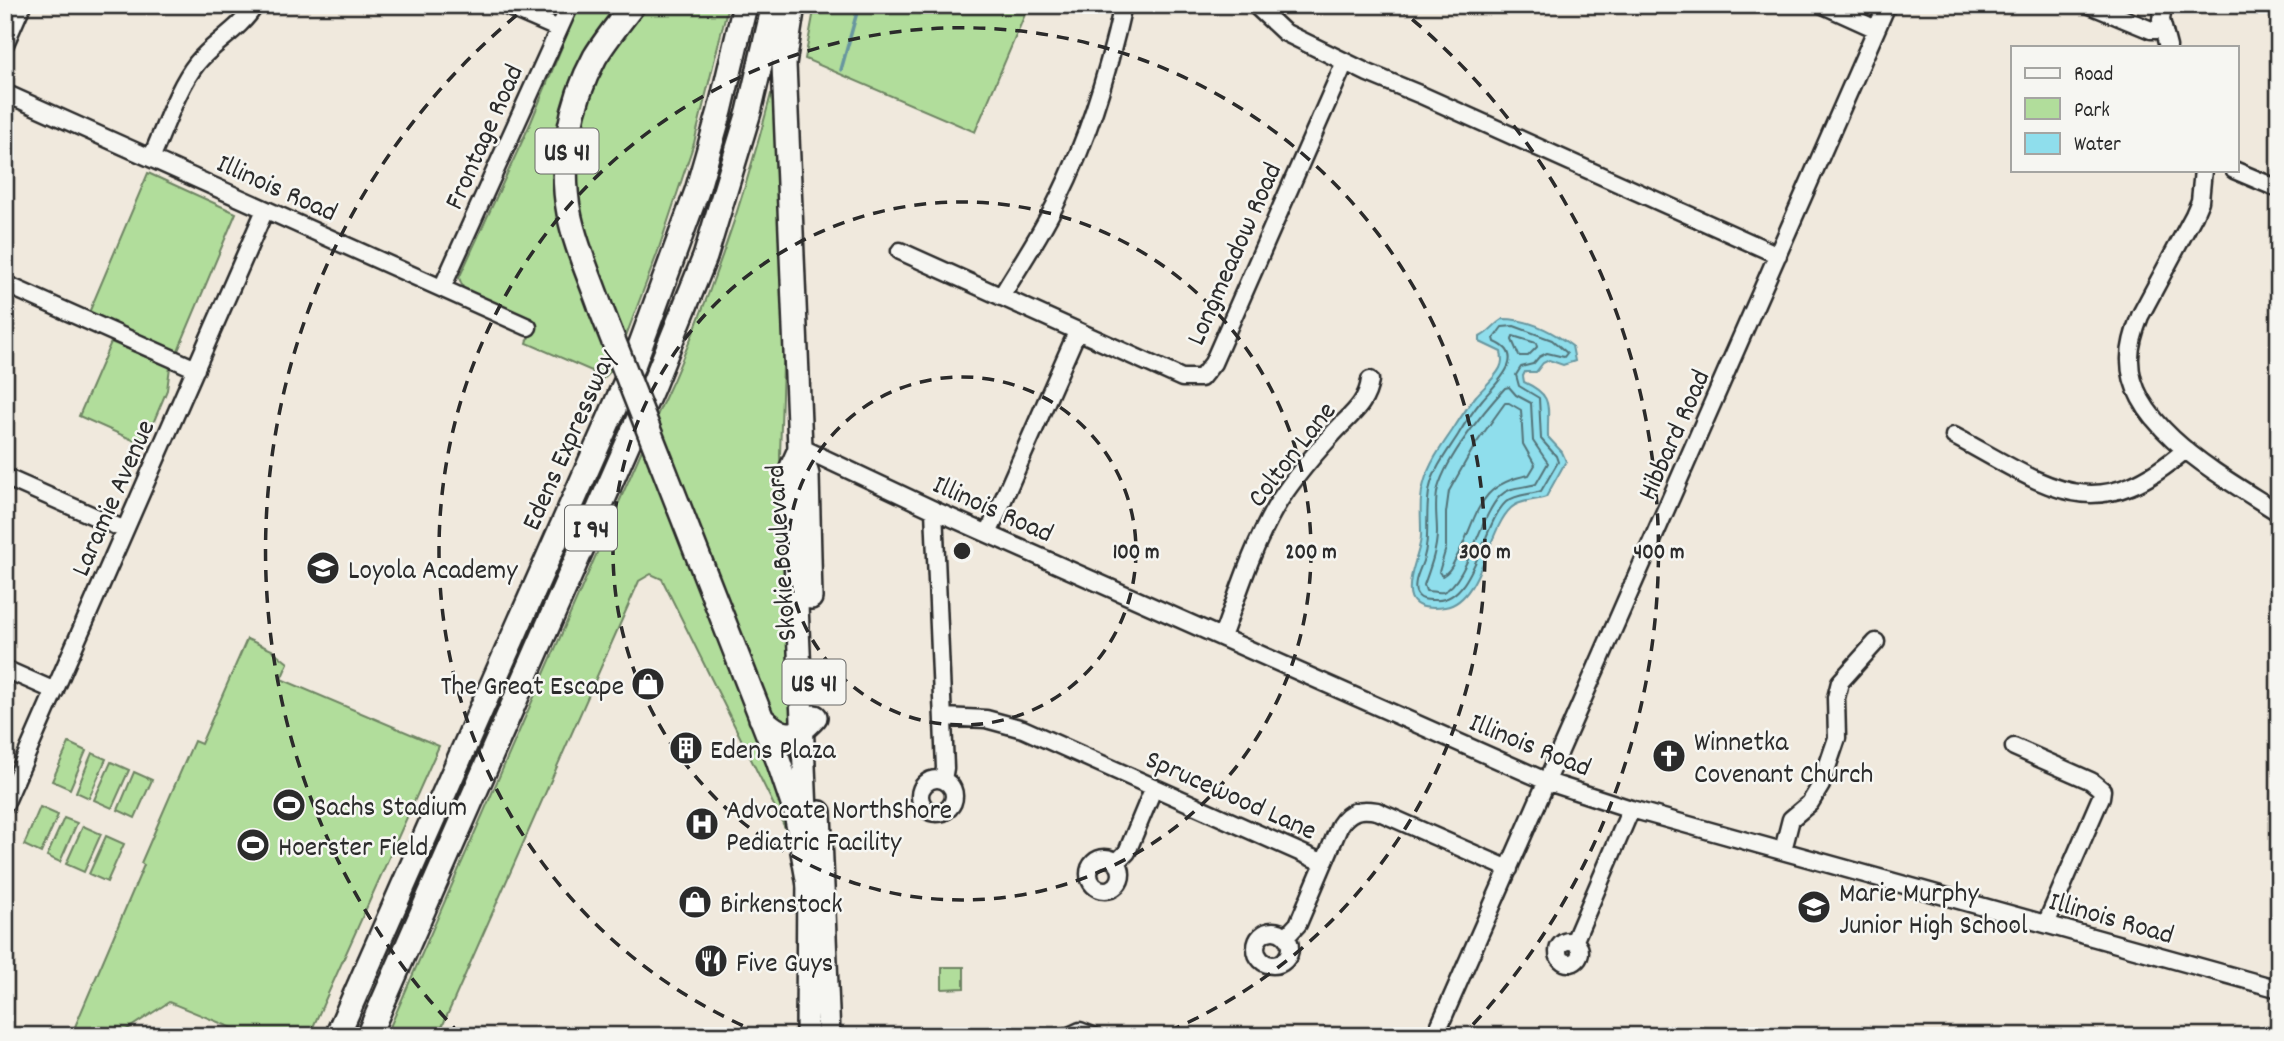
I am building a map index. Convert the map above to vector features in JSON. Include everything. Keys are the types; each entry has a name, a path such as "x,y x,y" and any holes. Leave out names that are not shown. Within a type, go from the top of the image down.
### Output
{"highway":[{"name":"US 41","path":"633,5 596,56 577,97 565,164 568,212 601,309 778,760 796,813 809,885"},
{"name":"Edens Expressway","path":"337,1036 634,363 697,191 720,111 745,5"},
{"name":"Edens Expressway","path":"368,1036 652,388 705,257 749,112 774,5"},
{"name":"US 41","path":"793,5 784,64 800,447"},
{"path":"761,718 783,734 796,733 809,723"}],"main road":[{"name":"Skokie Boulevard","path":"800,447 792,467 829,1036"},
{"name":"Skokie Boulevard","path":"807,1036 809,723"}],"street":[{"path":"5,44 22,5"},
{"path":"152,158 188,76 210,49 248,17 255,5"},
{"path":"504,5 559,29"},
{"name":"Frontage Road","path":"442,288 570,5"},
{"path":"1001,297 1058,201 1073,168 1104,86 1123,5"},
{"path":"1255,5 1284,33 1779,255"},
{"path":"1823,5 1876,29"},
{"name":"Hibbard Road","path":"1435,1036 1887,5"},
{"path":"2090,5 2151,30 2162,30"},
{"path":"2163,5 2162,30 2168,46"},
{"name":"Longmeadow Road","path":"901,250 1077,332 1182,378 1196,380 1206,374 1213,363 1345,62"},
{"name":"Illinois Road","path":"5,93 528,327"},
{"path":"2203,172 2200,201 2140,316 2131,344 2130,359 2135,385 2165,431 2185,450 2279,513"},
{"path":"2238,172 2279,189"},
{"name":"Laramie Avenue","path":"5,804 265,210"},
{"path":"5,284 196,369"},
{"path":"988,534 1077,332"},
{"name":"Colton Lane","path":"1222,638 1248,568 1277,505 1333,433 1360,406 1368,392 1370,380"},
{"path":"1954,436 2043,484 2066,491 2096,495 2116,492 2137,484 2163,469 2185,450"},
{"name":"Illinois Road","path":"800,447 934,510 1548,782 1631,809 2279,989"},
{"path":"5,477 125,530"},
{"path":"934,510 943,780"},
{"path":"1783,850 1791,818 1817,794 1829,762 1838,730 1836,698 1840,682 1876,642"},
{"path":"5,669 55,691"},
{"name":"Sprucewood Lane","path":"943,717 986,719 1023,729 1324,863 1345,818 1359,809 1377,811 1509,869"},
{"path":"2014,747 2091,781 2102,790 2046,924"},
{"path":"1117,862 1127,852 1154,787"},
{"path":"1574,942 1631,809"},
{"path":"1286,937 1298,924 1324,863"},
{"path":"1069,1036 1080,1031 1093,1036"}],"green space":[{"path":"579,5 617,5 586,53 557,149 613,364 609,373 597,384 592,371 527,343 533,323 464,290 459,278 531,122"},
{"path":"644,5 728,5 694,143 623,344 584,230 577,173 579,143 592,85 611,51"},
{"path":"815,5 1029,5 975,132 805,59"},
{"path":"771,94 778,95 784,336 780,455 786,629 793,714 790,725 775,719 654,422 720,261 748,178"},
{"path":"148,173 236,213 177,353 88,315"},
{"path":"111,342 170,367 167,390 144,445 79,416"},
{"path":"644,445 792,822 794,846 662,579 651,574 639,581 438,1036 386,1036"},
{"name":"Sachs Stadium","path":"247,639 272,650 288,663 281,679 439,746 309,1036 252,1036 169,1002 117,1036 71,1036 194,741 201,744"},
{"path":"69,743 86,751 70,789 52,781"},
{"path":"92,753 106,759 89,798 76,792"},
{"path":"111,762 129,770 112,808 94,800"},
{"path":"134,772 152,780 135,818 118,810"},
{"path":"40,807 58,815 41,853 24,845"},
{"path":"64,818 77,823 60,862 47,856"},
{"path":"83,826 101,834 84,872 66,864"},
{"path":"106,836 124,844 107,882 89,874"},
{"path":"942,967 964,967 964,988 942,989"}],"water":[{"path":"1503,319 1522,321 1539,327 1572,346 1575,361 1563,365 1549,360 1536,372 1525,372 1523,376 1524,382 1541,392 1545,398 1548,437 1562,452 1566,461 1546,497 1514,505 1503,518 1476,579 1467,592 1457,602 1445,607 1422,607 1411,598 1410,582 1421,539 1422,489 1436,456 1463,414 1500,368 1501,352 1480,342 1480,337"}],"waterway":[{"path":"841,70 859,5"}],"place":[{"name":"Loyola Academy","path":"323,568"},
{"name":"The Great Escape","path":"648,684"},
{"name":"Edens Plaza","path":"686,748"},
{"name":"Winnetka Covenant Church","path":"1669,756"},
{"name":"Sachs Stadium","path":"289,805"},
{"name":"Advocate NorthShore Pediatric Facility","path":"702,824"},
{"name":"Hoerster Field","path":"253,845"},
{"name":"Birkenstock","path":"695,902"},
{"name":"Marie Murphy Junior High School","path":"1814,907"},
{"name":"Five Guys","path":"711,961"}]}
